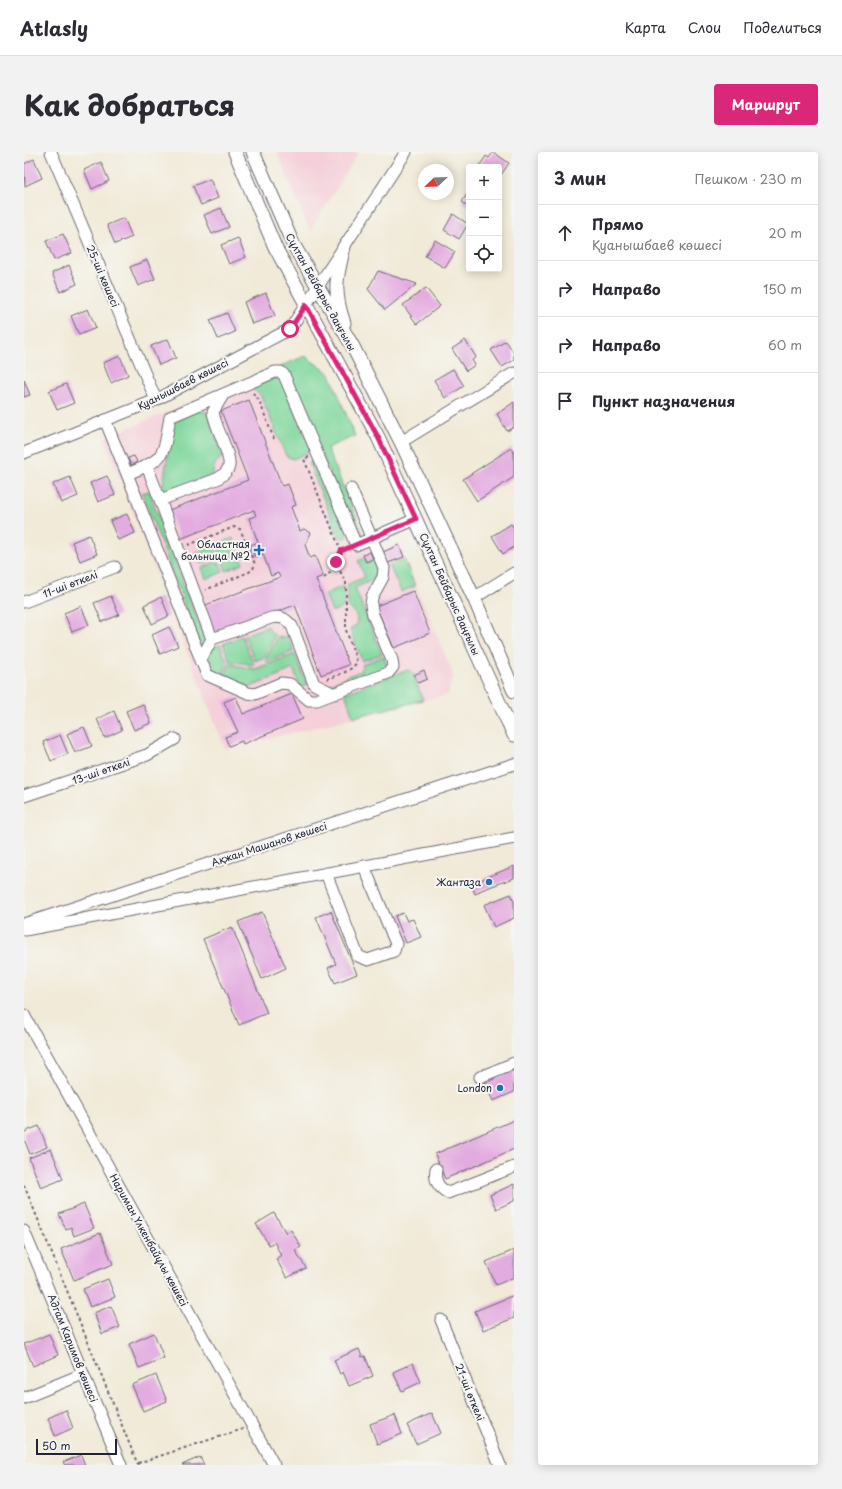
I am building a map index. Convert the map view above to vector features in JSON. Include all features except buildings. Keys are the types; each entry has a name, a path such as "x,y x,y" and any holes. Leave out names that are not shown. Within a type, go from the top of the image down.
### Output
{"main road":[{"name":"Сұлтан Бейбарыс даңғылы","path":"235,152 275,247 378,437 514,735"},
{"name":"Сұлтан Бейбарыс даңғылы","path":"253,152 293,244 352,345 401,442 474,598 514,691"},
{"path":"344,247 337,275 336,291 340,311 352,345"}],"street":[{"name":"25-ші көшесі","path":"51,152 156,400"},
{"name":"Қуанышбаев көшесі","path":"24,453 156,400 290,329 318,289 406,152"},
{"path":"127,474 154,463 161,456 165,447 170,417 275,372 281,372 284,375 356,545 416,519"},
{"path":"401,442 514,373"},
{"path":"160,500 217,479 225,474 229,467 229,459 213,412 224,394"},
{"path":"105,420 200,661 207,675 248,693 255,694 281,683 290,684 309,700 317,700 388,673 393,667 392,660 373,615 371,605 372,597 384,577 384,568 351,489"},
{"path":"147,466 212,639"},
{"name":"11-ші өткелі","path":"24,602 115,567"},
{"path":"474,598 514,573"},
{"path":"200,661 212,639 271,618 278,617 286,619 292,626 314,684 334,694"},
{"name":"13-ші өткелі","path":"24,796 147,755 175,739"},
{"name":"Ақжан Машанов көшесі","path":"24,924 514,764"},
{"path":"24,930 514,839"},
{"path":"326,873 358,956 368,960 394,950 396,944 364,866"},
{"name":"Нариман Үлкенбайұлы көшесі","path":"24,1015 274,1465"},
{"path":"480,1077 514,1063"},
{"path":"436,1169 435,1178 437,1183 440,1188 448,1193 514,1167"},
{"name":"Адгам Каримов көшесі","path":"24,1231 26,1242 121,1465"},
{"name":"21-ші өткелі","path":"441,1320 500,1465"},
{"path":"24,1398 83,1374"}],"path":[{"path":"234,390 245,390 254,394 275,442"},
{"path":"317,453 304,460 341,551 331,572 324,578"},
{"path":"178,548 234,527 240,528 255,564 253,569 249,572 195,594"},
{"path":"341,551 356,545"},
{"path":"314,684 349,671 357,662 346,630 346,583 336,563"},
{"path":"24,1185 138,1464 253,1426"}],"shaded area":[{"path":"277,152 359,152 310,231"},
{"name":"Областная больница №2","path":"305,356 330,374 355,436 327,448 373,556 399,544 453,674 448,695 225,749 104,438"}],"green space":[{"path":"305,356 330,374 355,436 327,448 363,534 356,534 285,369 281,366"},
{"path":"280,376 311,449 309,452 293,459 286,456 261,396 251,387"},
{"path":"198,408 207,413 223,457 215,464 213,474 169,492 163,491 158,486 163,484 173,420"},
{"path":"312,460 317,460 348,535 345,538 340,538 309,464"},
{"path":"149,491 205,640 201,647 142,493"},
{"path":"233,538 238,550 224,555 223,553 220,554 216,545"},
{"path":"213,546 217,555 214,556 214,559 201,564 196,553"},
{"path":"239,553 243,564 226,571 223,562 226,561 225,558"},
{"path":"364,558 366,563 374,560 377,573 372,580 355,588 382,654 362,661 350,630 356,625 357,619 355,613 348,608 348,584 365,577 358,561"},
{"path":"404,559 415,586 401,592 389,565"},
{"path":"215,562 217,564 220,563 223,572 206,579 202,568"},
{"path":"344,586 344,607 332,612 325,594"},
{"path":"268,626 271,633 275,635 265,657 255,661 244,635"},
{"path":"242,636 254,665 230,661 223,644"},
{"path":"278,636 283,638 288,636 294,651 267,662 266,659"},
{"path":"220,645 227,662 223,677 212,671 206,658 210,649"},
{"path":"295,654 307,685 301,688 293,669 251,687 225,677 229,664 255,669"},
{"path":"384,656 387,668 335,689 326,686 360,671 363,664"},
{"path":"408,670 413,673 423,700 353,717 345,693"}],"place":[{"name":"Областная больница №2","path":"259,550"},
{"name":"Жантаза","path":"489,882"},
{"name":"London","path":"500,1088"}],"route":[{"path":"290,329 306,305 378,437 416,519 341,551 336,562"}]}
